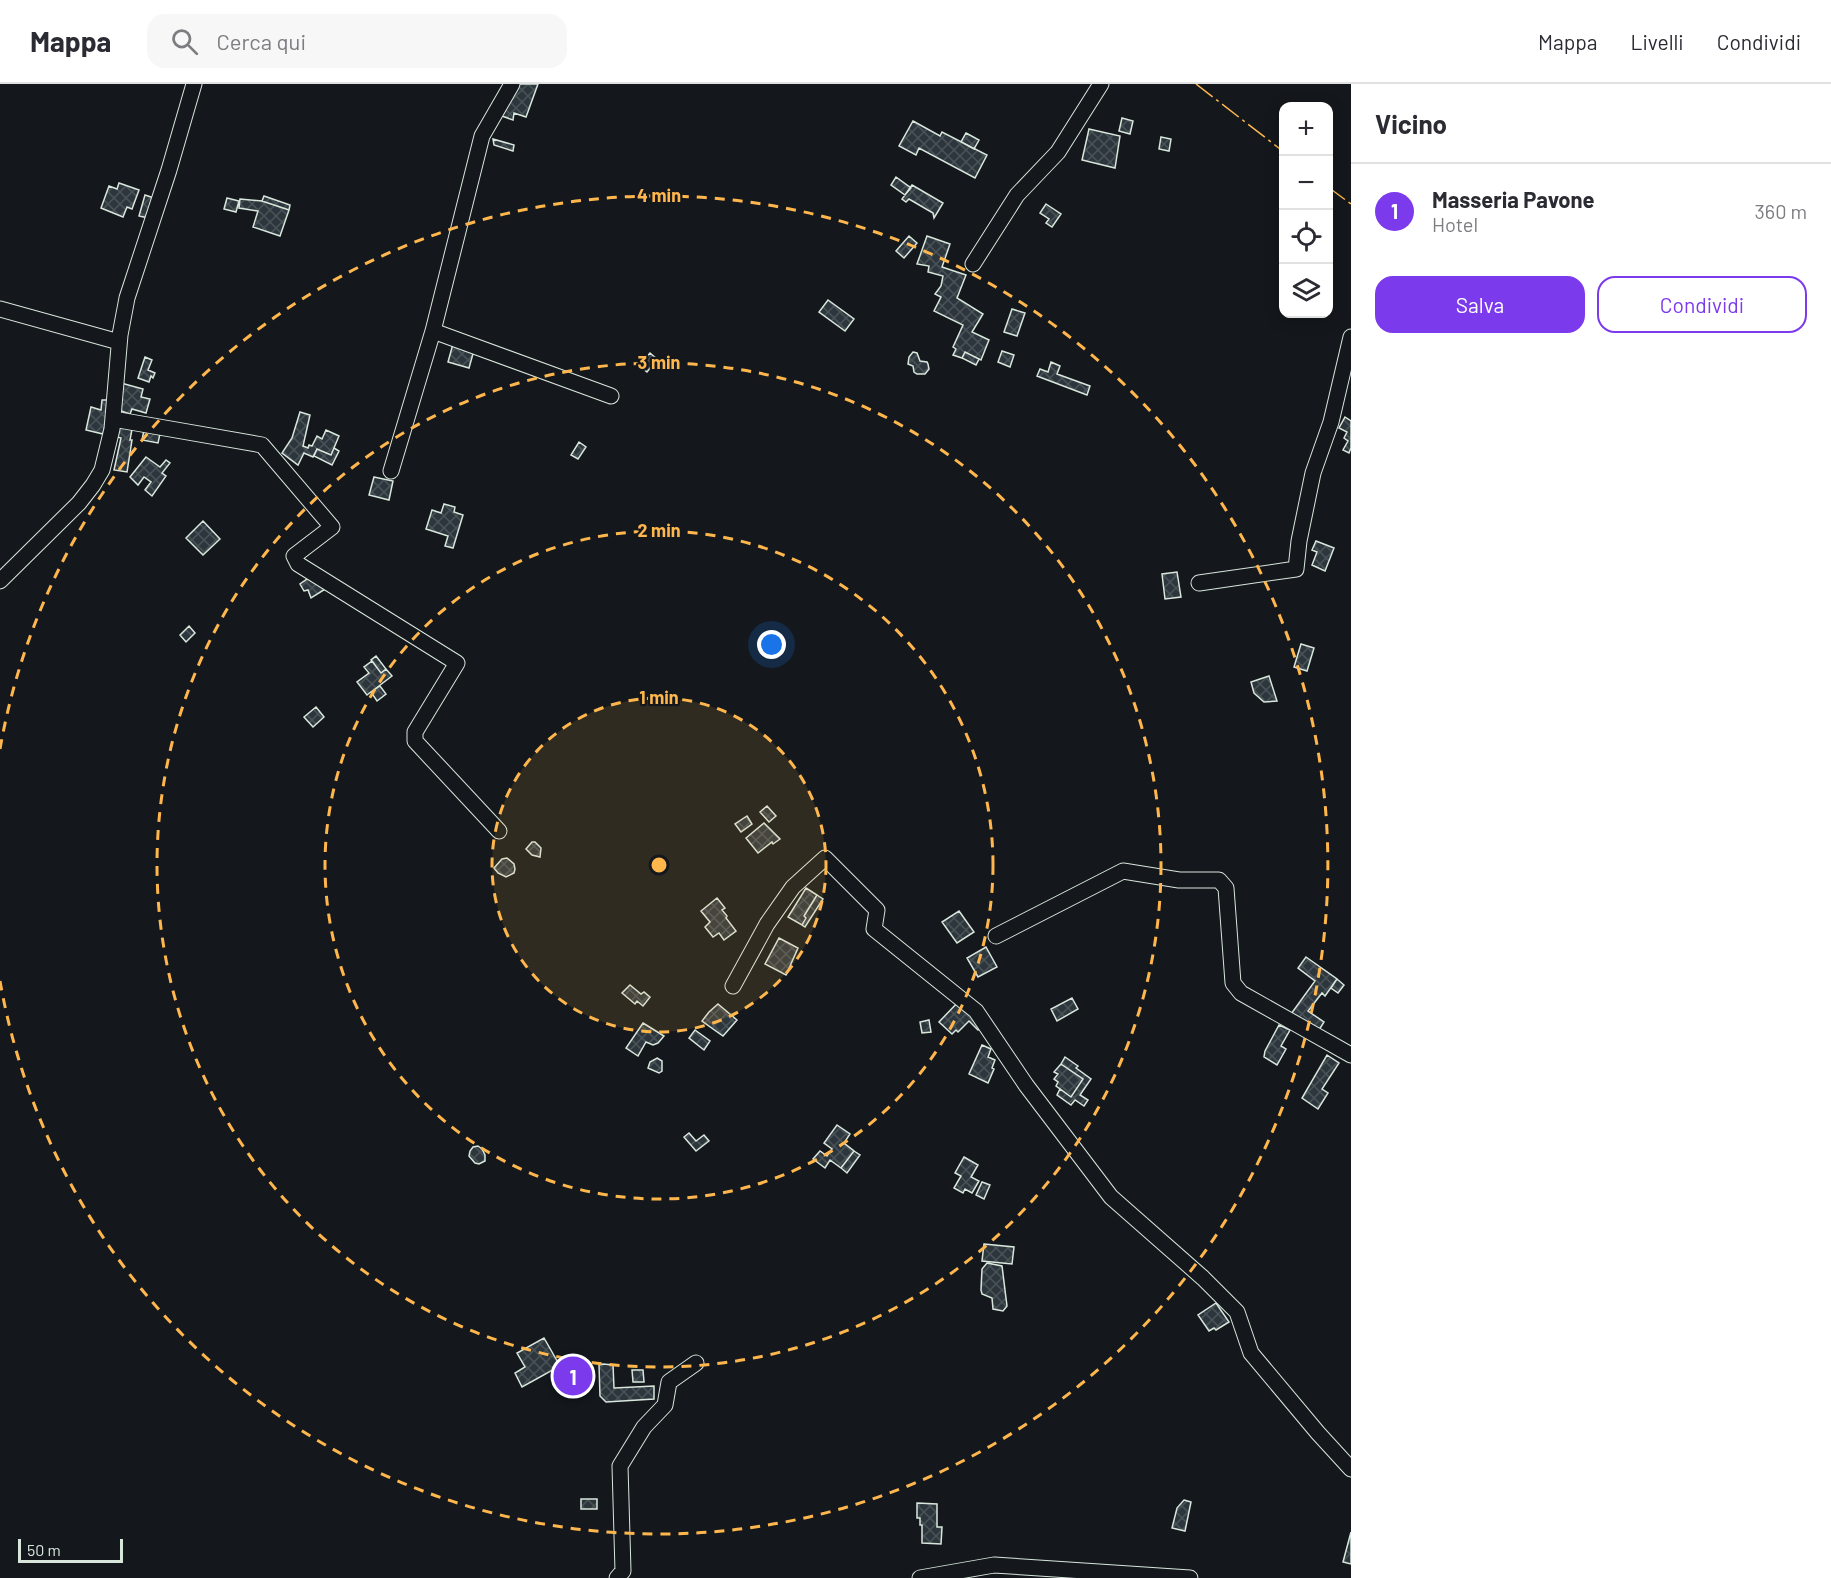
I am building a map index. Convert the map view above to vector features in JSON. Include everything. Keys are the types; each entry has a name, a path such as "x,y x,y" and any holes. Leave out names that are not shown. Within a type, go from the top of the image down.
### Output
{"street":[{"path":"0,581 79,503 102,470 113,419 119,342 127,297 169,170 194,84"},
{"path":"391,471 433,331 482,136 512,84"},
{"path":"973,264 1017,195 1059,152 1101,84"},
{"path":"0,309 119,342"},
{"path":"433,331 611,396"},
{"path":"1199,583 1296,569 1299,541 1313,474 1331,422 1351,337"},
{"path":"113,419 262,445 332,527 294,556 298,564 457,663 414,732 415,741 499,831"},
{"path":"733,986 767,924 793,887 825,858 877,910 874,929 976,1011 1026,1085 1110,1197 1203,1278 1237,1312 1251,1353 1351,1469"},
{"path":"996,936 1123,870 1179,880 1219,880 1226,888 1233,983 1241,993 1351,1055"},
{"path":"617,1578 623,1571 620,1466 644,1426 665,1405 669,1382 696,1363"},
{"path":"920,1578 994,1565 1190,1578"}],"building":[{"path":"519,84 538,84 526,117 514,113 513,120 502,116"},
{"path":"1122,118 1133,121 1130,134 1119,131"},
{"path":"913,121 940,136 942,132 987,155 975,178 919,148 916,155 899,146"},
{"path":"1089,129 1120,136 1115,168 1082,160"},
{"path":"966,133 979,140 974,149 961,142"},
{"path":"1161,137 1171,139 1169,151 1159,149"},
{"path":"493,139 514,145 513,151 494,145"},
{"path":"896,177 911,188 905,195 891,185"},
{"path":"119,183 139,190 132,209 127,207 123,217 101,208 109,186 117,189"},
{"path":"912,185 943,203 934,218 933,213 909,199 906,202 902,199"},
{"path":"145,195 154,198 148,218 139,216"},
{"path":"264,196 290,205 289,210 262,201"},
{"path":"227,198 239,201 236,212 224,209"},
{"path":"240,199 262,201 289,210 280,236 253,227 258,211 239,208"},
{"path":"1046,204 1061,214 1052,227 1046,223 1049,219 1040,213"},
{"path":"909,236 917,243 904,258 896,251"},
{"path":"927,236 950,244 942,267 966,275 957,298 983,314 972,332 989,340 981,360 965,352 962,358 953,355 956,349 953,347 963,325 934,311 941,297 935,294 941,286 943,276 928,272 929,266 917,264"},
{"path":"828,300 854,319 845,331 819,312"},
{"path":"1012,309 1025,313 1017,336 1004,332"},
{"path":"453,344 474,350 469,368 448,362"},
{"path":"1002,351 1014,355 1010,367 998,362"},
{"path":"913,352 917,353 920,361 927,362 929,369 925,374 917,374 913,366 908,364"},
{"path":"965,352 979,359 976,365 962,358"},
{"path":"650,353 657,359 647,372 639,366"},
{"path":"145,357 152,360 148,370 155,373 149,382 138,378"},
{"path":"1051,362 1060,366 1057,374 1090,386 1087,395 1037,376 1040,369 1048,372"},
{"path":"121,383 143,389 141,397 150,399 146,413 132,409 130,414 118,410"},
{"path":"102,400 111,400 103,434 86,430 91,407 101,410"},
{"path":"300,412 310,415 303,446 308,448 309,445 312,446 317,436 322,439 326,430 339,436 331,455 317,449 313,457 304,453 298,465 282,453 292,438"},
{"path":"1345,417 1351,421 1349,453 1343,450 1348,441 1344,438 1347,432 1339,428"},
{"path":"119,422 133,424 127,472 114,470 121,438 117,437"},
{"path":"161,429 158,443 142,440 144,430"},
{"path":"579,442 586,447 578,459 571,455"},
{"path":"334,448 339,451 332,465 314,456 317,449 331,455"},
{"path":"146,457 160,467 166,460 170,463 162,473 166,476 152,496 145,490 151,482 144,477 138,485 130,477"},
{"path":"374,477 393,481 389,500 369,495"},
{"path":"444,504 455,507 454,512 463,515 453,548 445,546 448,536 426,529 432,510 441,513"},
{"path":"203,521 220,539 203,555 186,538"},
{"path":"1316,541 1334,548 1325,571 1312,565 1317,552 1312,550"},
{"path":"1177,572 1181,597 1165,599 1162,574"},
{"path":"310,577 327,588 311,598 308,590 304,591 300,584"},
{"path":"189,626 195,633 186,642 180,635"},
{"path":"1301,644 1314,648 1307,671 1294,667"},
{"path":"376,656 386,669 381,673 371,660"},
{"path":"372,661 381,673 386,669 392,676 367,695 357,682 369,673 364,667"},
{"path":"1269,676 1277,701 1264,702 1254,693 1251,682"},
{"path":"380,686 386,694 377,701 371,692"},
{"path":"316,707 324,717 313,727 304,717"},
{"path":"767,806 776,816 769,822 760,812"},
{"path":"747,816 752,824 741,832 735,824"},
{"path":"764,823 780,839 758,853 746,838"},
{"path":"532,842 541,848 540,857 532,855 526,849"},
{"path":"507,858 514,864 515,869 514,873 506,877 494,868 502,859"},
{"path":"806,888 817,895 804,916 806,918 802,925 788,917"},
{"path":"817,895 823,899 805,927 802,925 806,918 804,916"},
{"path":"717,898 725,908 722,910 726,918 736,931 724,940 719,933 713,937 705,927 710,922 701,911"},
{"path":"959,911 974,932 957,943 942,922"},
{"path":"779,938 798,948 786,975 765,964"},
{"path":"986,947 997,967 978,977 967,958"},
{"path":"1306,957 1337,979 1325,996 1322,993 1308,1011 1324,1022 1319,1030 1291,1014 1315,981 1298,968"},
{"path":"1337,979 1344,985 1338,993 1331,988"},
{"path":"630,985 641,994 644,992 650,997 643,1006 637,1001 635,1004 622,993"},
{"path":"1072,998 1078,1009 1057,1021 1051,1009"},
{"path":"960,1000 984,1024 978,1030 969,1021 958,1032 956,1030 952,1034 939,1022"},
{"path":"718,1004 737,1020 723,1036 702,1021"},
{"path":"929,1020 931,1032 922,1033 920,1022"},
{"path":"643,1023 664,1036 653,1045 646,1042 638,1056 626,1048"},
{"path":"1279,1025 1290,1030 1281,1046 1286,1049 1277,1065 1264,1057"},
{"path":"695,1030 710,1041 704,1050 689,1038"},
{"path":"982,1045 991,1049 988,1057 995,1060 988,1083 969,1074"},
{"path":"1327,1055 1339,1063 1322,1089 1328,1093 1318,1109 1302,1098"},
{"path":"1065,1057 1091,1079 1080,1095 1088,1100 1084,1106 1075,1100 1071,1105 1057,1095 1060,1089 1071,1097 1083,1079 1061,1064"},
{"path":"657,1058 662,1061 662,1071 659,1073 648,1068 650,1062"},
{"path":"1061,1064 1083,1079 1071,1097 1056,1086 1058,1082 1054,1079 1058,1074 1054,1072"},
{"path":"837,1125 850,1134 844,1143 854,1151 841,1168 830,1160 825,1168 813,1159 820,1151 827,1156 832,1149 824,1143"},
{"path":"689,1133 696,1141 704,1135 709,1141 696,1151 684,1137"},
{"path":"478,1146 485,1155 485,1161 479,1164 469,1156 473,1147"},
{"path":"854,1151 860,1155 847,1173 841,1168"},
{"path":"964,1157 978,1165 971,1177 979,1181 972,1193 965,1189 963,1193 954,1188 961,1176 955,1173"},
{"path":"982,1182 990,1185 984,1199 976,1195"},
{"path":"984,1244 1014,1247 1012,1264 982,1261"},
{"path":"987,1263 1002,1266 1007,1306 1003,1311 993,1309 992,1298 982,1294 982,1269"},
{"path":"1216,1303 1229,1322 1216,1330 1214,1328 1209,1331 1198,1315"},
{"path":"544,1338 560,1366 522,1387 515,1373 525,1367 517,1353"},
{"path":"583,1361 593,1379 585,1384 557,1388 556,1370 565,1367 566,1363"},
{"path":"599,1365 613,1365 614,1388 654,1386 654,1399 606,1402 600,1396"},
{"path":"632,1370 643,1370 644,1382 633,1382"},
{"path":"581,1499 597,1499 597,1509 581,1509"},
{"path":"1184,1500 1191,1502 1185,1531 1172,1528 1177,1508"},
{"path":"917,1503 937,1504 937,1527 942,1527 941,1544 922,1543 922,1525 920,1525 920,1518 917,1518"},
{"path":"1351,1532 1351,1564 1343,1562"}],"power":[{"path":"1196,84 1279,148"},
{"path":"1333,191 1351,204"}],"place":[{"name":"Masseria Pavone","path":"573,1376"}]}
